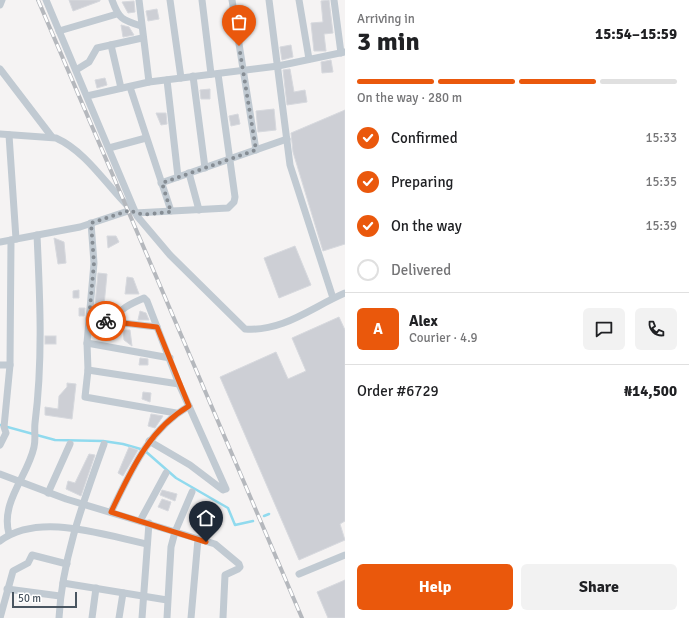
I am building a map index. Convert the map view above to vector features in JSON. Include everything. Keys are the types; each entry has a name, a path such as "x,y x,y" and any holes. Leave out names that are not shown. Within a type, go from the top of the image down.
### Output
{"street":[{"path":"0,5 2,0"},
{"path":"46,0 134,212"},
{"path":"112,0 117,14 124,20 141,26"},
{"path":"139,0 142,38 149,82"},
{"path":"170,0 181,78"},
{"path":"0,242 91,223 134,212 171,212 228,208 234,202 235,197 230,159 202,0"},
{"path":"232,0 256,150"},
{"path":"270,0 290,166 332,298"},
{"path":"299,0 309,59"},
{"path":"87,96 149,82 278,66 343,53 334,0"},
{"path":"59,31 117,14"},
{"path":"76,70 89,62 97,48 142,38"},
{"path":"111,45 121,88"},
{"path":"0,69 52,138"},
{"path":"193,76 204,168"},
{"path":"167,80 178,177"},
{"path":"130,86 171,212"},
{"path":"0,134 52,138 63,141 89,164 134,212 170,255 245,329 267,328 288,321 332,298 345,293"},
{"path":"0,445 6,433 4,427 10,365 13,240 9,135"},
{"path":"108,148 146,138"},
{"path":"162,183 287,139"},
{"path":"189,173 199,210"},
{"path":"91,223 94,263 87,343 88,370 85,397 176,413"},
{"path":"9,534 5,525 4,508 34,446 40,388 40,299 37,235"},
{"path":"112,322 123,308 144,298 148,301 179,384 226,489 223,490 190,465 149,440"},
{"path":"89,319 157,327"},
{"path":"87,343 170,358"},
{"path":"0,365 10,365"},
{"path":"88,370 179,384"},
{"path":"111,512 136,460 149,440 176,413 189,406"},
{"path":"48,493 70,444"},
{"path":"59,618 60,596 67,564 83,504 104,444"},
{"path":"140,521 166,473"},
{"path":"0,474 48,493 218,545 239,564 238,569 225,574 222,618"},
{"path":"167,618 169,559 175,532 192,492"},
{"path":"142,618 142,597 149,523"},
{"path":"0,541 9,534 54,525 146,544"},
{"path":"190,618 198,539"},
{"path":"0,618 12,571 28,563 32,555 67,564"},
{"path":"299,574 345,555"},
{"path":"63,583 167,600"},
{"path":"92,618 96,588"},
{"path":"7,589 60,596"},
{"path":"119,618 123,593"}],"building":[{"path":"69,0 100,0 100,1 73,11"},
{"path":"329,0 333,33 324,34 326,51 314,51 311,23 323,22 321,1"},
{"path":"134,1 135,12 128,13 122,2"},
{"path":"157,9 159,19 148,21 146,11"},
{"path":"121,25 129,27 134,35 123,37"},
{"path":"291,45 293,57 282,60 280,47"},
{"path":"331,60 333,72 322,73 321,62"},
{"path":"290,69 294,92 305,90 307,102 287,105 283,70"},
{"path":"105,78 107,85 97,88 95,80"},
{"path":"210,89 210,99 201,99 200,90"},
{"path":"274,109 276,130 258,132 256,111"},
{"path":"345,110 345,244 323,251 293,152 291,133"},
{"path":"156,113 166,113 167,124 161,125"},
{"path":"238,114 240,124 231,126 229,116"},
{"path":"107,236 116,236 119,242 108,248"},
{"path":"54,238 64,242 66,263 58,264"},
{"path":"295,246 311,285 279,298 264,258"},
{"path":"98,273 107,274 103,316 94,315"},
{"path":"127,277 133,278 139,294 125,294"},
{"path":"79,290 79,298 73,298 73,291"},
{"path":"79,308 85,308 84,316 79,316"},
{"path":"140,311 146,313 149,320 138,320"},
{"path":"339,317 345,330 345,521 340,524 345,540 299,560 220,377 276,352 288,379 306,371 292,338"},
{"path":"123,330 130,330 132,346 124,340"},
{"path":"45,336 56,336 56,344 45,344"},
{"path":"140,358 148,359 148,365 139,365"},
{"path":"67,383 76,384 72,419 45,415 45,407 58,409 59,396 67,387"},
{"path":"143,392 151,393 150,402 142,399"},
{"path":"151,414 163,416 155,428 148,426"},
{"path":"129,447 138,450 123,476 118,473"},
{"path":"89,454 95,455 81,496 66,489 68,481 75,483"},
{"path":"162,490 177,494 175,501 160,495"},
{"path":"162,499 171,502 168,511 158,507"},
{"path":"345,580 345,618 328,618 317,592"}],"waterway":[{"path":"0,425 55,440 103,441 123,444 144,450 176,478 228,508 235,525 253,521"},
{"path":"264,516 269,514"}],"railway":[{"path":"38,0 302,618"}],"way so far":[{"path":"106,321 89,319 94,263 91,223 131,210 140,214 171,212 162,183 256,150 239,46"}],"route":[{"path":"106,321 157,327 189,406 176,413 149,440 136,460 111,512 206,542"}]}
